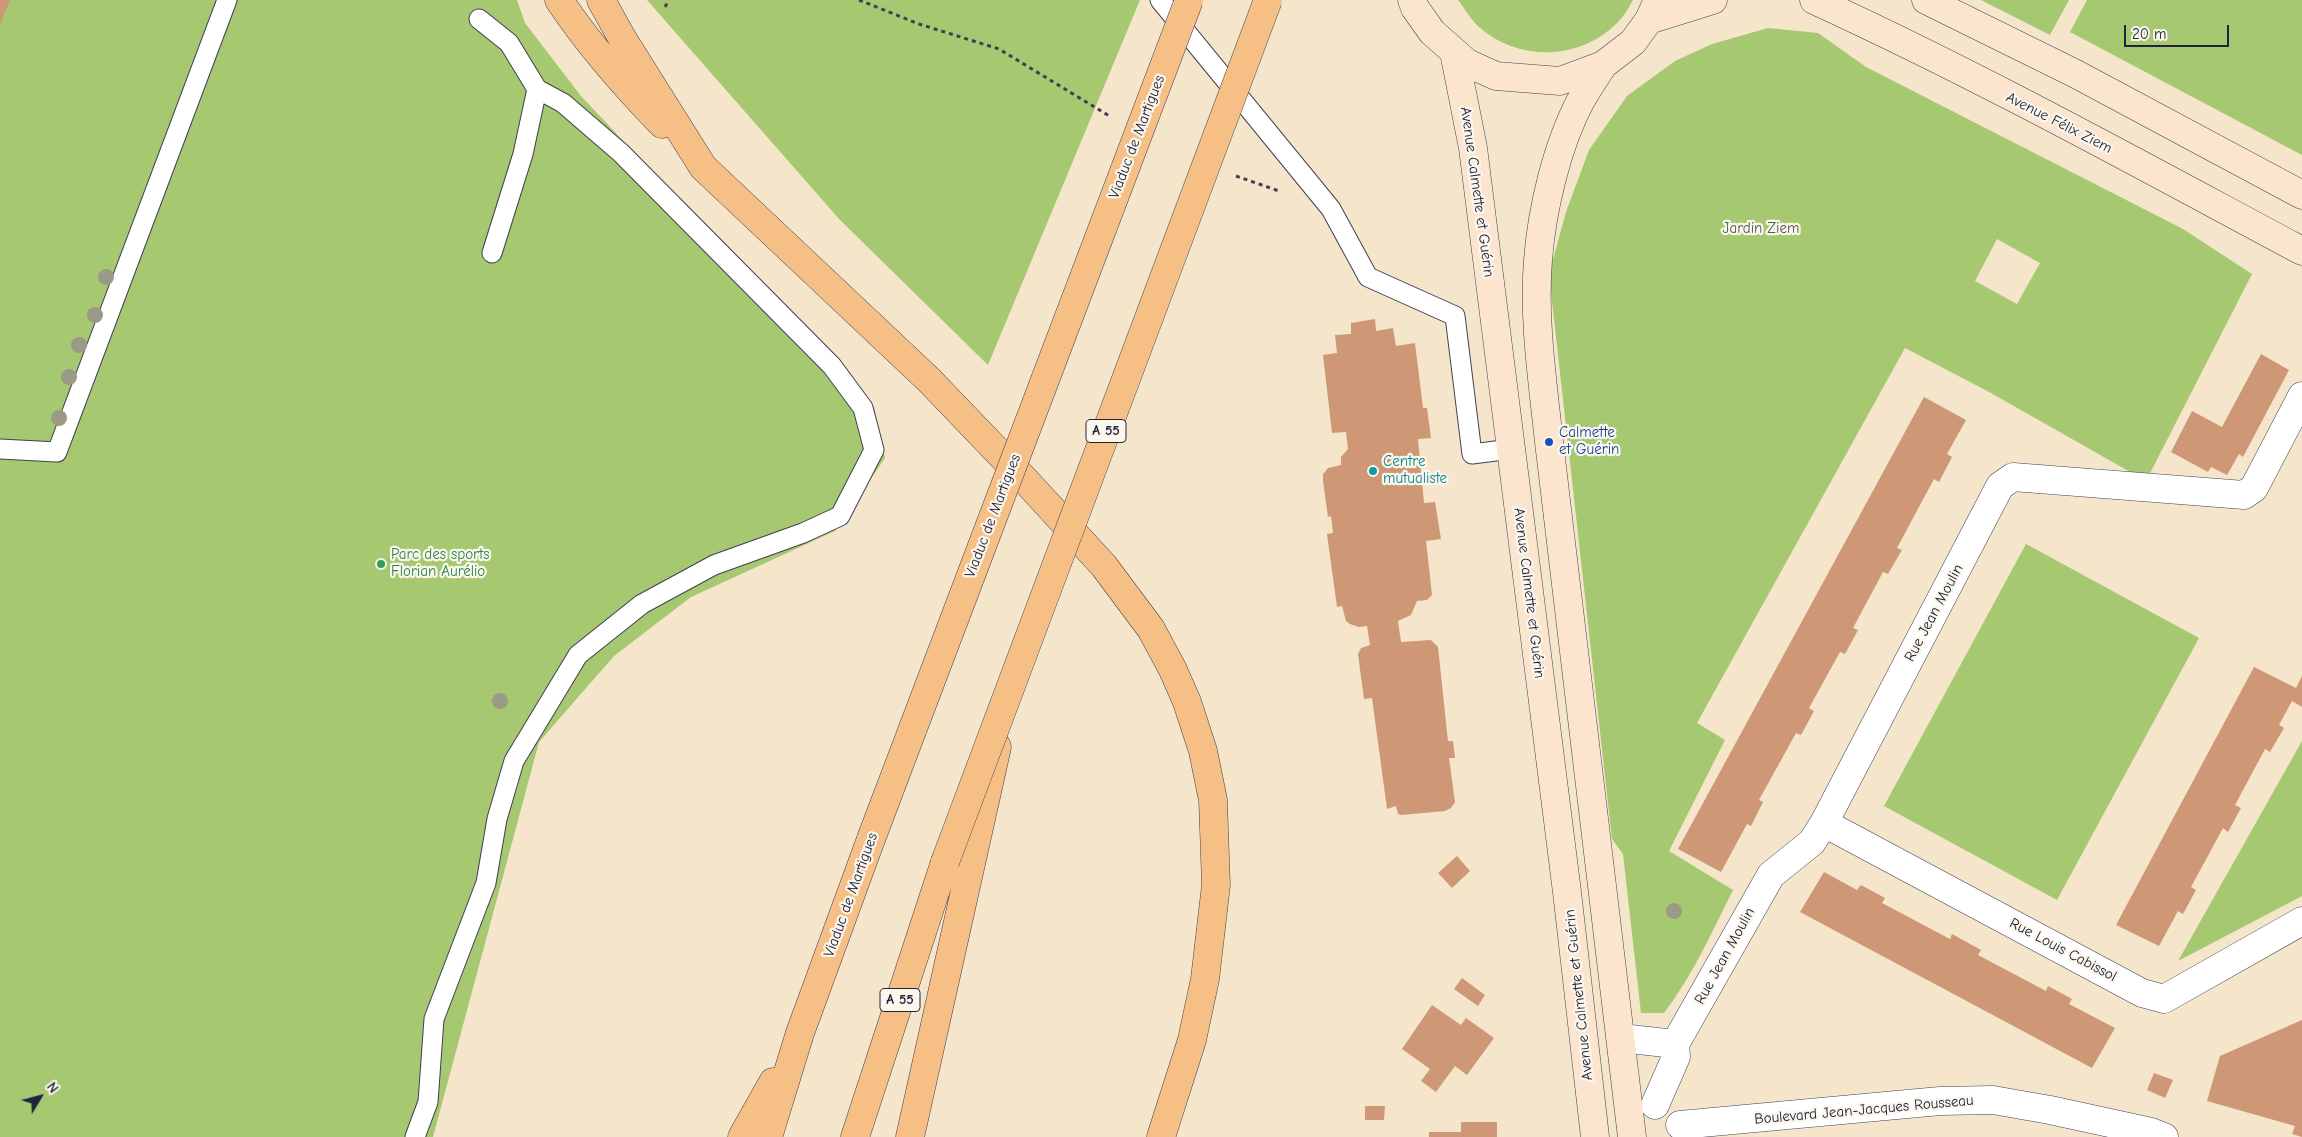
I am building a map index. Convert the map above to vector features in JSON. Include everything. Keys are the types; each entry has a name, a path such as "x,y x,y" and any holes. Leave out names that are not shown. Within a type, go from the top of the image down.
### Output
{"highway":[{"path":"559,0 584,37 605,63 703,167 929,380 1104,566 1151,629 1173,670 1187,702 1200,743 1211,790 1215,836 1216,885 1205,979 1192,1040 1161,1137"},
{"path":"601,0 622,38 703,167"},
{"name":"Viaduc de Martigues","path":"800,1033 871,839 1189,0"},
{"name":"A 55","path":"856,1137 945,862 1268,0"},
{"path":"910,1137 970,873 1009,689"},
{"path":"742,1137 800,1033"},
{"path":"768,1137 800,1033"}],"main road":[{"path":"1412,0 1414,8 1432,32 1467,63 1496,76 1560,81 1603,65 1632,42 1653,10 1713,0"},
{"name":"Avenue Félix Ziem","path":"1814,0 1863,22 2302,250"},
{"path":"1926,0 2076,74 2302,195"},
{"name":"Avenue Calmette et Guérin","path":"1454,52 1473,148 1568,892 1595,1137"},
{"path":"1603,65 1581,101 1565,136 1546,206 1538,261 1538,329 1550,451 1621,1038 1642,1106 1632,1137"}],"street":[{"name":"Rue Jean Moulin","path":"1642,1106 1676,1057 1675,1044 1770,875 1812,842 1824,823 2000,486 2013,477 2244,495 2254,488 2302,396"},
{"name":"Rue Louis Cabissol","path":"1824,823 2142,993 2164,999 2302,921"},
{"path":"1621,1038 1675,1044"},
{"name":"Boulevard Jean-Jacques Rousseau","path":"1642,1106 1666,1108 1676,1131 1940,1101 1993,1100 2050,1110 2151,1132 2164,1137"}],"lane":[{"path":"0,449 57,452 227,0"},
{"path":"1160,0 1331,209 1368,277 1454,316 1472,454 1511,449"},
{"path":"415,1137 428,1102 434,1019 486,883 497,819 514,761 578,655 642,604 714,565 803,533 840,516 874,450 863,408 832,366 621,152 563,103 536,89 509,43 479,19"},
{"path":"492,253 523,154 536,89"}],"path":[{"path":"665,7 669,0"},
{"path":"859,0 919,24 1000,49 1119,122"},
{"path":"1230,174 1285,193"}],"green space":[{"name":"Parc des sports Florian Aurélio","path":"0,0 517,0 525,23 581,96 874,407 885,458 835,531 691,597 614,656 539,742 433,1137 0,1137"},
{"path":"647,0 1140,0 988,365 840,220"},
{"path":"1458,0 1633,0 1620,20 1603,35 1569,50 1550,52 1531,51 1513,47 1495,39 1476,24"},
{"path":"1981,0 2069,0 2050,35"},
{"path":"2087,0 2302,0 2302,155 2070,32"},
{"name":"Jardin Ziem","path":"1768,28 1818,33 1866,67 2183,229 2252,274 2146,481 1991,393 1905,348 1697,723 1725,740 1669,851 1733,890 1693,968 1664,1013 1641,1013 1623,854 1612,839 1549,274 1566,212 1589,150 1627,96 1675,61 1712,44","holes":["1997,239 2040,263 2017,304 1975,281"]},
{"path":"2026,544 2199,638 2057,900 1884,806"},
{"path":"2302,741 2302,896 2178,961"}],"building":[{"path":"0,0 10,0 0,24"},
{"name":"Centre mutualiste","path":"1375,319 1376,331 1393,328 1396,346 1415,343 1423,408 1427,408 1431,438 1418,439 1424,503 1435,502 1441,539 1426,541 1432,595 1427,600 1417,601 1411,615 1398,621 1401,642 1431,640 1438,647 1448,741 1453,741 1455,758 1449,758 1455,802 1451,808 1445,811 1401,815 1398,814 1396,806 1387,809 1372,698 1364,699 1358,654 1361,648 1370,645 1367,626 1359,627 1350,624 1346,621 1342,606 1337,607 1327,534 1333,533 1331,516 1328,517 1323,474 1328,468 1341,465 1341,457 1348,449 1346,432 1332,433 1323,355 1337,353 1335,335 1351,334 1351,323"},
{"path":"2261,354 2289,370 2243,457 2239,454 2227,475 2211,467 2208,472 2171,452 2192,411 2222,427"},
{"path":"1924,397 1966,420 1947,454 1952,457 1939,482 1934,479 1897,548 1902,550 1888,574 1883,572 1853,628 1858,630 1845,654 1840,652 1809,708 1814,711 1801,735 1796,733 1759,800 1763,802 1751,826 1747,824 1721,872 1678,849"},
{"path":"2254,667 2296,688 2302,676 2302,707 2292,701 2279,725 2284,728 2270,752 2265,749 2235,805 2241,808 2228,832 2223,828 2191,887 2196,890 2183,914 2178,911 2159,946 2116,925"},
{"path":"1457,856 1470,871 1452,888 1438,873"},
{"path":"1824,872 1857,890 1861,885 1885,898 1882,903 1950,939 1952,934 1981,950 1978,955 2046,991 2048,986 2072,999 2069,1004 2115,1028 2092,1068 1800,912"},
{"path":"1462,978 1485,995 1478,1006 1454,989"},
{"path":"1432,1005 1461,1025 1466,1018 1494,1038 1467,1075 1455,1066 1436,1092 1421,1081 1430,1069 1402,1049"},
{"path":"2302,1020 2302,1137 2292,1134 2295,1126 2207,1101 2220,1056"},
{"path":"2154,1073 2173,1080 2165,1098 2147,1090"},
{"path":"1365,1106 1385,1106 1384,1120 1365,1120"},
{"path":"1461,1122 1497,1122 1497,1137 1429,1137 1429,1132 1461,1132"}],"place":[{"name":"Calmette et Guérin","path":"1549,442"},
{"name":"Centre mutualiste","path":"1373,471"},
{"name":"Parc des sports Florian Aurélio","path":"381,564"}]}
